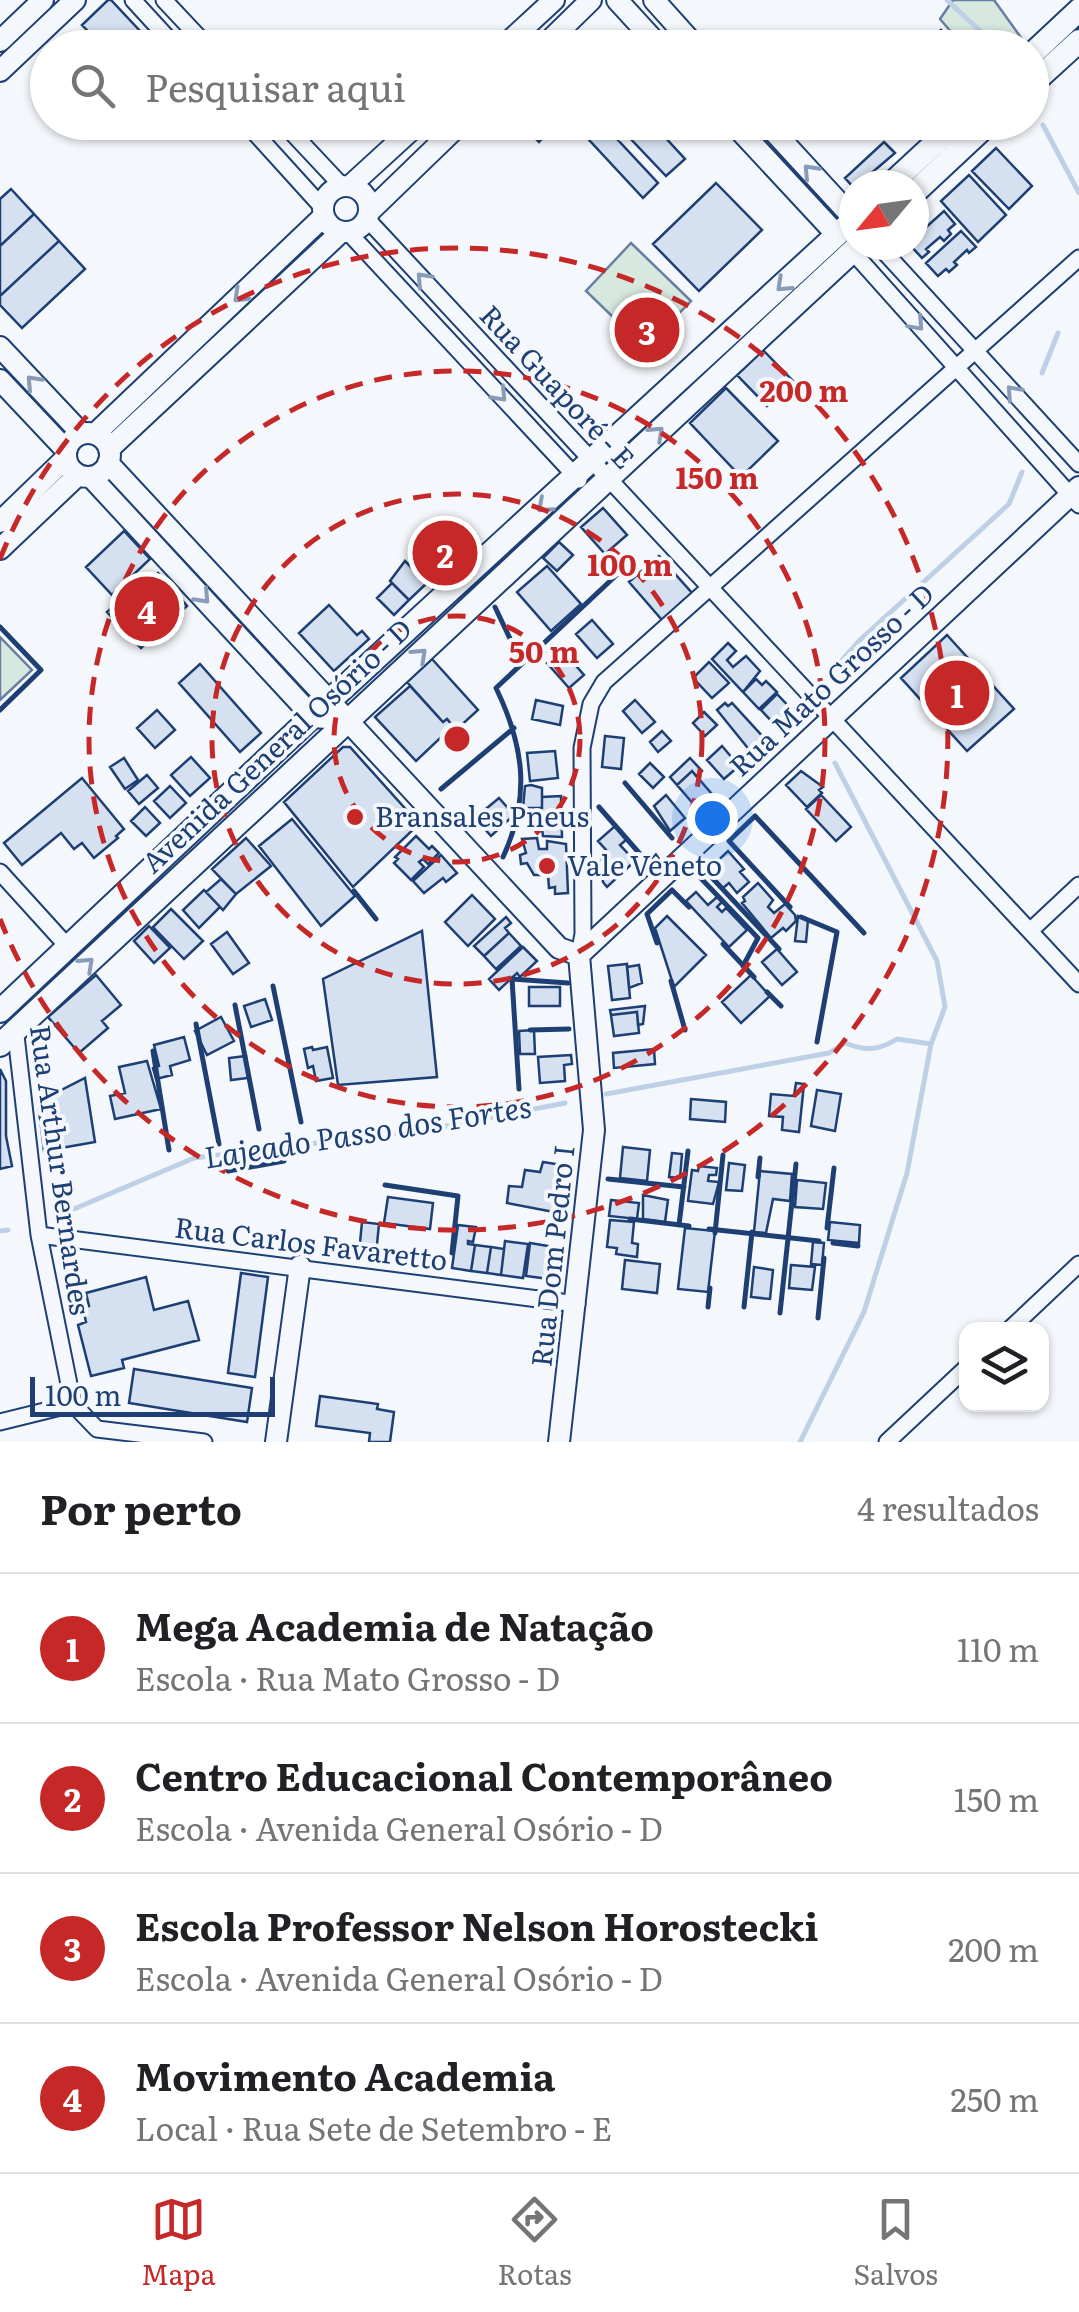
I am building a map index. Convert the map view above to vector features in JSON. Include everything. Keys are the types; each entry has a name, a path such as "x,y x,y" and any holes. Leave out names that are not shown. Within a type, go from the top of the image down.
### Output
{"main road":[{"path":"1049,38 1079,10"},
{"path":"1049,68 1079,40"},
{"path":"906,170 939,140"},
{"path":"929,179 971,140"},
{"name":"Avenida General Osório - D","path":"8,1038 348,721 592,478 839,247"},
{"name":"Avenida General Osório - D","path":"4,1007 322,709 592,478"}],"street":[{"path":"0,41 43,0"},
{"path":"44,30 75,0"},
{"path":"133,0 160,30"},
{"path":"164,0 192,30"},
{"path":"522,30 554,0"},
{"path":"560,30 591,0"},
{"path":"617,0 644,30"},
{"path":"654,0 681,30"},
{"path":"0,72 30,43"},
{"path":"261,140 328,223 344,232"},
{"path":"300,140 346,186 362,192 368,215"},
{"path":"98,445 323,212 328,193 346,186 399,140"},
{"path":"98,445 344,232 356,230 444,140"},
{"path":"779,140 839,222"},
{"path":"750,142 839,227"},
{"name":"Rua Guaporé - E","path":"368,215 592,478"},
{"name":"Rua Guaporé - E","path":"344,232 709,588 1079,984"},
{"path":"0,380 76,465 322,709 348,721 559,948 579,956 583,934 582,748 591,704 604,682 1079,258"},
{"path":"869,260 956,367 1076,496"},
{"path":"892,260 1079,464"},
{"path":"0,347 98,445 322,709"},
{"path":"76,465 72,440 98,445"},
{"path":"0,522 76,465 104,470 98,445"},
{"path":"0,549 76,465"},
{"name":"Rua Mato Grosso - D","path":"579,956 831,718 1076,496"},
{"path":"0,872 68,947"},
{"path":"1030,932 1079,886"},
{"name":"Rua Dom Pedro I","path":"558,1442 594,1130 579,956"},
{"name":"Rua Arthur Bernardes","path":"4,1007 38,1235 73,1404"},
{"name":"Rua Carlos Favaretto","path":"38,1235 576,1304"},
{"path":"1017,1322 1079,1264"},
{"path":"276,1442 300,1266"},
{"path":"887,1442 959,1375"},
{"path":"0,1422 73,1404 100,1436 204,1442"}],"shaded area":[{"path":"953,0 994,0 1016,30 949,30 940,19"},
{"path":"631,243 691,301 645,348 586,291"},
{"path":"0,637 32,670 0,700"}],"building":[{"path":"111,0 139,30 87,30 82,25"},
{"path":"589,140 618,140 658,183 643,198"},
{"path":"632,140 668,140 685,159 666,176"},
{"path":"884,142 895,153 875,170 854,170"},
{"path":"996,148 1032,186 1009,209 972,171"},
{"path":"969,175 1006,215 978,242 941,201"},
{"path":"716,183 762,230 699,291 653,244"},
{"path":"11,189 34,214 0,246 0,199"},
{"path":"944,211 955,224 944,241 940,237 929,246 929,224"},
{"path":"34,214 59,241 0,296 0,246"},
{"path":"961,231 976,247 954,262 957,265 949,272 946,269 938,276 926,263"},
{"path":"59,241 85,269 22,328 0,305 0,296"},
{"path":"763,350 793,381 767,406 737,375"},
{"path":"726,388 778,441 741,477 690,423"},
{"path":"603,508 627,535 605,554 581,527"},
{"path":"124,531 150,559 112,595 86,567"},
{"path":"559,542 573,555 557,571 543,558"},
{"path":"659,556 692,593 662,620 629,582"},
{"path":"405,561 427,583 409,600 390,581"},
{"path":"547,566 581,604 551,631 517,592"},
{"path":"158,573 187,606 141,648 107,612 116,604 123,606"},
{"path":"392,583 409,600 394,615 377,598"},
{"path":"329,605 357,635 362,631 369,639 334,671 299,633"},
{"path":"592,620 613,644 597,658 576,634"},
{"path":"947,635 1014,709 967,751 901,678"},
{"path":"728,643 736,651 727,660 733,667 746,656 760,671 743,692 712,659"},
{"path":"562,650 584,675 569,688 547,663"},
{"path":"432,659 478,710 456,730 447,719 443,722 407,682"},
{"path":"709,662 729,683 712,698 693,678"},
{"path":"200,664 261,733 240,752 179,683"},
{"path":"756,679 762,685 766,681 777,692 759,709 743,692"},
{"path":"410,686 443,722 447,719 453,726 416,761 375,717"},
{"path":"777,694 794,712 778,728 761,710"},
{"path":"536,700 563,706 560,725 532,719"},
{"path":"635,700 655,722 642,733 623,711"},
{"path":"732,703 765,739 751,752 717,710"},
{"path":"157,710 175,730 155,748 137,728"},
{"path":"704,712 717,725 705,736 693,723"},
{"path":"662,731 671,741 658,752 650,742"},
{"path":"605,736 624,738 621,769 602,767"},
{"path":"722,746 739,766 724,779 707,760"},
{"name":"Bransales Pneus","path":"343,747 350,747 419,824 353,887 284,802"},
{"path":"555,751 558,778 530,781 527,753"},
{"path":"191,757 210,778 190,796 171,775"},
{"path":"124,758 138,780 125,789 110,767"},
{"path":"690,758 702,771 696,776 692,771 677,785 670,777"},
{"path":"650,763 664,777 653,788 639,774"},
{"path":"692,771 711,793 696,807 677,785"},
{"path":"801,771 823,787 807,807 786,785"},
{"path":"147,775 158,788 139,804 128,791"},
{"path":"82,778 124,829 118,838 94,858 82,843 74,849 61,833 22,865 4,843"},
{"path":"170,786 186,803 170,818 154,801"},
{"path":"525,786 542,788 542,808 523,808"},
{"path":"666,795 685,818 670,831 654,806"},
{"path":"821,795 851,827 836,841 806,809"},
{"path":"561,796 562,837 543,836 539,808 542,797"},
{"path":"499,798 514,815 491,836 475,818"},
{"path":"145,807 160,823 146,836 131,821"},
{"path":"292,819 355,896 321,926 259,846"},
{"path":"615,826 626,840 620,845 635,861 607,887 601,857 607,851 598,841"},
{"path":"416,836 439,853 428,864 423,859 419,862 424,867 411,880 394,863 398,859 395,857"},
{"path":"246,838 271,866 236,894 212,869"},
{"name":"Vale Vêneto","path":"537,838 539,849 547,849 547,841 566,844 568,893 555,894 555,887 549,888 548,875 534,875 527,863 521,864 520,855 526,853 522,839"},
{"path":"728,851 744,869 740,872 749,882 737,893 729,883 723,888 707,871"},
{"path":"441,855 457,873 424,893 413,881"},
{"path":"221,879 236,894 223,910 206,892"},
{"path":"758,883 773,900 768,907 774,913 785,904 795,915 796,921 786,931 783,928 771,938 742,903"},
{"path":"204,890 220,907 199,928 183,910"},
{"path":"696,892 708,905 717,897 722,902 717,907 722,912 726,908 747,930 729,947 686,901"},
{"path":"472,895 495,919 468,946 445,922"},
{"path":"171,909 203,941 184,959 153,927"},
{"path":"667,916 706,955 674,987 655,928"},
{"path":"798,916 808,920 806,942 795,941"},
{"path":"506,917 511,923 505,928 509,933 484,956 474,946"},
{"path":"149,926 170,948 154,963 134,941"},
{"path":"422,931 437,1077 338,1085 323,979"},
{"path":"227,932 249,963 233,974 211,944"},
{"path":"509,933 521,946 496,969 484,956"},
{"path":"523,947 537,961 499,990 489,979"},
{"path":"777,949 797,972 782,985 762,962"},
{"path":"627,964 630,998 612,1000 608,966"},
{"path":"639,965 642,983 629,988 627,967"},
{"path":"96,975 121,1005 102,1021 108,1028 79,1053 48,1017"},
{"path":"751,975 770,996 741,1023 722,1002"},
{"path":"529,987 560,987 560,1006 529,1006"},
{"path":"265,999 272,1020 251,1027 244,1006"},
{"path":"645,1006 643,1024 638,1025 637,1012 611,1015 610,1010"},
{"path":"637,1012 639,1033 614,1036 611,1015"},
{"path":"221,1017 234,1041 207,1055 195,1031"},
{"path":"534,1030 535,1054 520,1054 519,1031"},
{"path":"184,1037 190,1060 170,1066 172,1075 156,1079 153,1068 159,1066 154,1045"},
{"path":"327,1047 333,1078 316,1081 304,1049"},
{"path":"654,1049 655,1064 614,1068 613,1053"},
{"path":"571,1055 572,1064 564,1065 565,1081 540,1083 538,1057"},
{"path":"246,1056 248,1078 231,1080 229,1058"},
{"path":"147,1061 161,1109 115,1119 110,1096 125,1093 119,1067"},
{"path":"0,1069 6,1081 6,1136 12,1166 0,1169"},
{"path":"85,1078 95,1142 44,1151 38,1102"},
{"path":"796,1083 804,1084 799,1132 782,1130 783,1117 769,1116 771,1094 794,1096"},
{"path":"817,1090 841,1094 835,1131 811,1126"},
{"path":"691,1099 726,1102 725,1122 690,1119"},
{"path":"623,1147 650,1150 647,1181 620,1178"},
{"path":"672,1153 682,1154 680,1178 669,1177"},
{"path":"543,1162 562,1165 559,1213 507,1203 509,1186 522,1187 525,1170 540,1172"},
{"path":"729,1163 745,1165 742,1191 726,1190"},
{"path":"699,1166 717,1168 716,1175 709,1175 708,1181 719,1182 713,1204 688,1201 692,1170 698,1171"},
{"path":"760,1171 792,1174 790,1201 773,1199 766,1233 754,1232"},
{"path":"797,1180 826,1183 823,1209 795,1207"},
{"path":"643,1195 668,1200 665,1222 643,1219"},
{"path":"388,1197 433,1203 430,1229 384,1223"},
{"path":"611,1200 639,1203 637,1219 609,1216"},
{"path":"610,1220 634,1222 632,1243 638,1244 637,1257 616,1254 617,1248 607,1247"},
{"path":"362,1222 379,1224 376,1254 359,1253"},
{"path":"830,1222 860,1225 859,1243 828,1240"},
{"path":"458,1225 476,1227 473,1242 468,1241 475,1245 471,1271 452,1268"},
{"path":"685,1228 715,1231 708,1292 678,1289"},
{"path":"505,1241 528,1244 523,1278 501,1275"},
{"path":"813,1242 824,1243 822,1265 811,1264"},
{"path":"530,1243 554,1247 549,1279 526,1276"},
{"path":"475,1245 491,1247 487,1273 471,1271"},
{"path":"491,1247 504,1249 501,1275 487,1273"},
{"path":"625,1260 660,1264 657,1293 622,1289"},
{"path":"791,1265 815,1267 812,1290 789,1288"},
{"path":"754,1267 773,1270 770,1299 751,1297"},
{"path":"241,1273 268,1277 255,1377 228,1373"},
{"path":"146,1277 154,1310 188,1301 199,1340 122,1360 124,1368 91,1376 78,1325 86,1322 86,1293"},
{"path":"134,1369 252,1388 247,1422 129,1403"},
{"path":"320,1396 378,1404 377,1409 394,1412 390,1442 369,1442 370,1433 316,1426"}],"waterway":[{"path":"947,0 979,30"},
{"path":"1049,136 1079,193"},
{"path":"1042,373 1058,333"},
{"path":"828,676 860,640 1009,504 1022,472"},
{"path":"800,1442 864,1312 907,1173 931,1044 945,1007 937,961 835,763"},
{"name":"Lajeado Passo dos Fortes","path":"606,1094 829,1053 845,1043 871,1048 897,1039 931,1044"},
{"name":"Lajeado Passo dos Fortes","path":"62,1214 194,1158 431,1129 565,1103"},
{"name":"Lajeado Passo dos Fortes","path":"0,1231 8,1230"}],"wall":[{"path":"503,857 518,813 520,772 513,730 496,688 624,568"},
{"path":"495,607 522,664"},
{"path":"0,627 41,670 0,710"},
{"path":"441,789 514,728"},
{"path":"625,783 672,838"},
{"path":"599,807 647,862"},
{"path":"790,907 729,841 755,816 864,933"},
{"path":"700,865 779,949"},
{"path":"693,870 758,938 743,966"},
{"path":"657,943 647,914 672,890 689,907"},
{"path":"354,891 376,919"},
{"path":"801,917 837,932 817,1042"},
{"path":"723,944 754,977"},
{"path":"519,1089 512,979 568,983"},
{"path":"671,981 685,1030"},
{"path":"273,986 301,1122"},
{"path":"767,992 781,1006"},
{"path":"235,1005 259,1129"},
{"path":"196,1024 219,1144"},
{"path":"530,1030 569,1029"},
{"path":"153,1051 169,1150"},
{"path":"679,1225 688,1151"},
{"path":"715,1233 723,1155"},
{"path":"758,1177 760,1158"},
{"path":"228,1171 284,1161"},
{"path":"780,1313 796,1164"},
{"path":"827,1228 834,1168"},
{"path":"608,1179 684,1187"},
{"path":"385,1185 458,1196 452,1253"},
{"path":"630,1219 689,1226"},
{"path":"709,1229 819,1241"},
{"path":"744,1307 752,1232"},
{"path":"833,1243 858,1246"},
{"path":"818,1318 824,1258"},
{"path":"708,1307 710,1288"}],"place":[{"name":"Escola Professor Nelson Horostecki","path":"647,330"},
{"name":"Centro Educacional Contemporâneo","path":"445,553"},
{"name":"Movimento Academia","path":"147,609"},
{"name":"Mega Academia de Natação","path":"957,693"},
{"name":"Bransales Pneus","path":"355,817"},
{"name":"Vale Vêneto","path":"547,866"}]}
